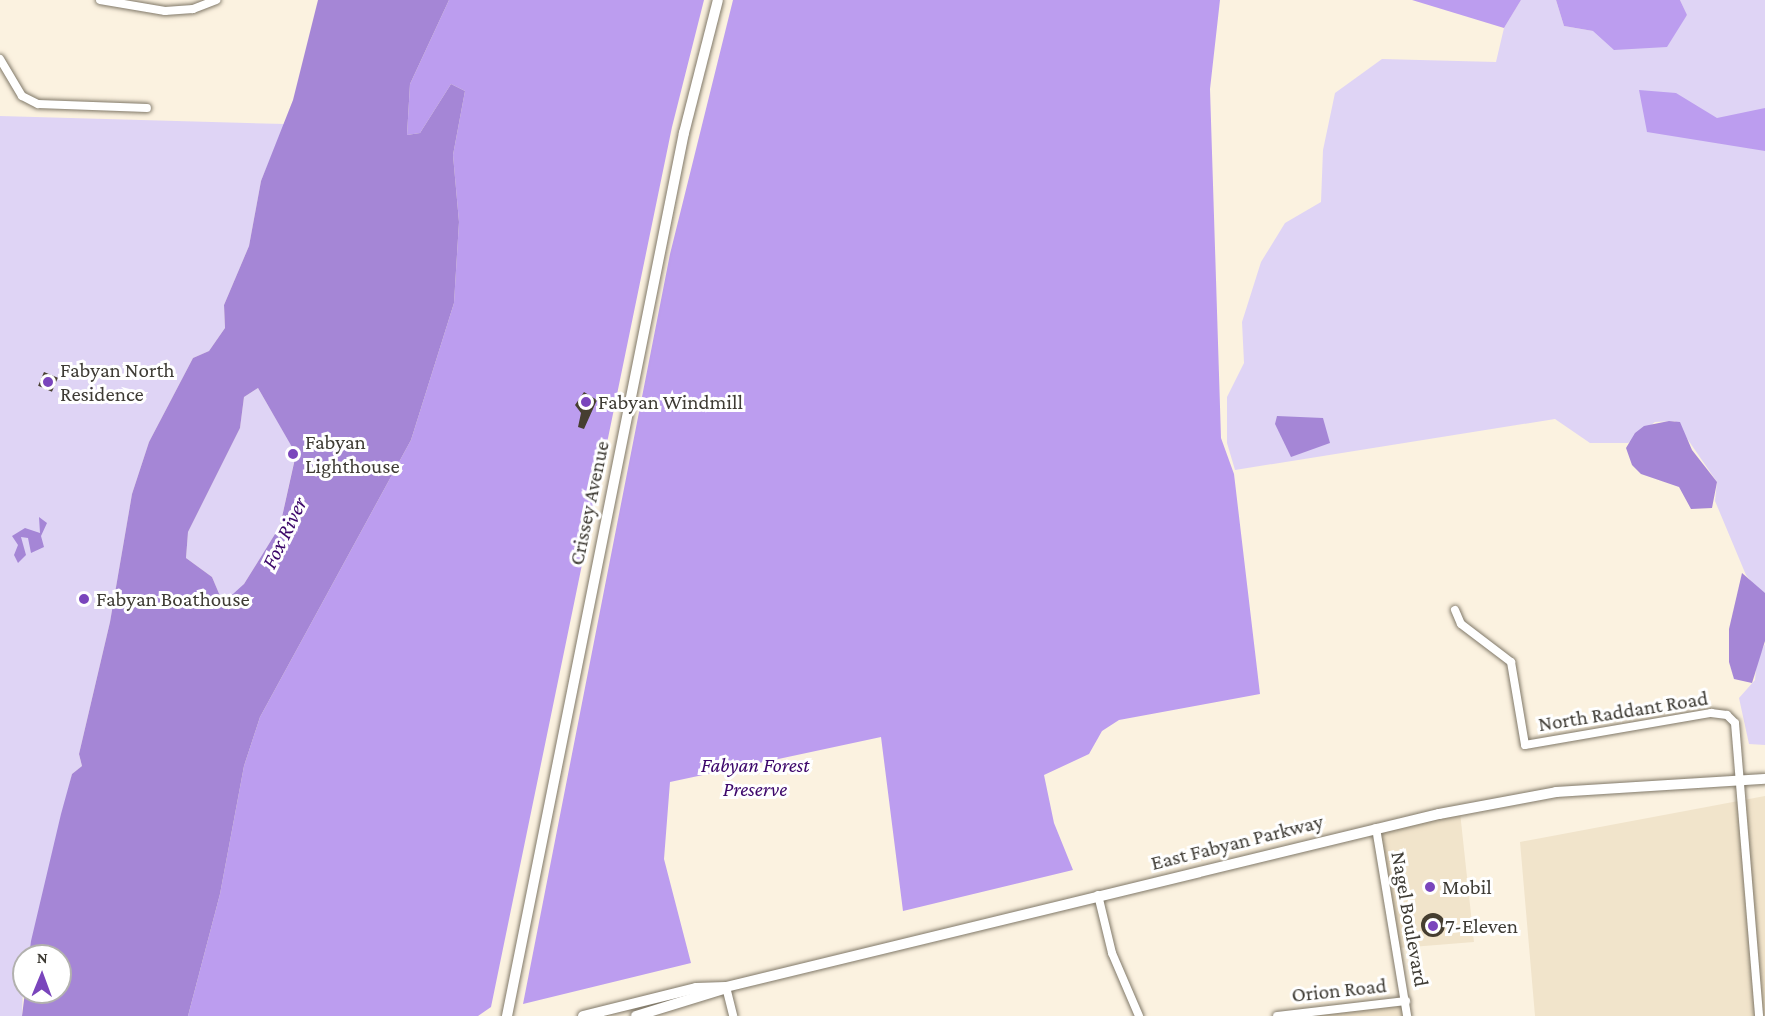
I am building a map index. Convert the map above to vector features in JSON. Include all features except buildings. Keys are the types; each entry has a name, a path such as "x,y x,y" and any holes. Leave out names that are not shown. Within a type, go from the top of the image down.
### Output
{"main road":[{"name":"Crissey Avenue","path":"507,1016 684,133 718,0"},
{"name":"East Fabyan Parkway","path":"583,1016 696,988 726,987 1376,828 1556,792 1765,779"},
{"name":"East Fabyan Parkway","path":"636,1016 705,998 726,987"}],"street":[{"path":"100,0 165,11 193,9 216,0"},
{"path":"0,58 22,96 38,104 147,108"},
{"name":"North Raddant Road","path":"1455,610 1461,624 1511,663 1525,745 1721,713 1735,723 1759,1016"},
{"name":"Nagel Boulevard","path":"1376,828 1407,1016"},
{"path":"1098,895 1105,923 1139,1016"},
{"path":"726,987 733,1016"},
{"name":"Orion Road","path":"1277,1016 1406,1001"}],"shaded area":[{"path":"449,0 704,0 672,127 491,1007 478,1016 188,1016 220,894 244,766 260,717 411,440 454,303 459,222 453,155 465,91 451,84 420,133 407,135 410,84"},
{"name":"Fabyan Forest Preserve","path":"733,0 1220,0 1210,89 1221,438 1234,474 1260,694 1119,720 1102,731 1089,754 1044,775 1054,823 1073,870 903,911 881,737 670,782 664,859 691,963 523,1004 670,254"},
{"path":"1412,0 1521,0 1504,28"},
{"path":"1521,0 1556,0 1564,26 1593,31 1687,16 1680,0 1765,0 1765,598 1746,575 1715,501 1717,482 1675,421 1655,422 1628,443 1590,443 1555,419 1235,470 1227,443 1227,397 1244,363 1242,322 1261,262 1285,223 1321,202 1323,150 1335,93 1382,59 1496,62 1504,28"},
{"path":"1556,0 1680,0 1687,15 1667,47 1614,50 1593,31 1564,26"},
{"path":"1639,90 1676,93 1717,118 1765,108 1765,151 1647,132"},
{"path":"0,116 285,124 261,181 249,246 224,305 225,328 209,351 193,358 149,442 132,494 110,622 79,754 82,766 72,774 32,944 12,944 12,1004 22,1004 22,1016 0,1016"},
{"path":"258,388 296,453 280,526 244,584 231,600 223,603 212,577 186,558 188,532 240,428 244,397"},
{"path":"1765,644 1765,745 1749,744 1739,698 1755,680 1757,659"},
{"path":"1765,796 1765,1016 1535,1016 1520,842"},
{"path":"1460,812 1474,942 1399,948 1378,829"},
{"path":"1403,1006 1404,1016 1299,1016"}],"water":[{"name":"Fox River","path":"318,0 449,0 410,84 407,135 420,133 451,84 465,91 453,155 459,222 454,303 411,440 260,717 244,766 220,894 188,1016 22,1016 24,1004 72,1004 72,944 31,944 72,774 82,766 79,754 110,622 132,494 149,442 193,358 209,351 225,328 224,305 249,246 261,181 293,100","holes":["258,388 296,454 280,526 244,584 223,603 212,577 186,558 188,532 240,428 244,397"]},
{"path":"1277,416 1323,418 1330,443 1291,457 1275,424"},
{"path":"1669,421 1680,422 1692,450 1717,482 1712,508 1691,509 1679,487 1641,474 1632,465 1626,448 1635,433 1644,426"},
{"path":"39,517 47,523 41,536 44,547 31,553 28,538 21,537 26,555 18,563 14,555 18,545 12,536 25,528 40,533"},
{"path":"1742,573 1765,593 1765,641 1752,683 1734,679 1729,662 1729,629"}],"place":[{"name":"Fabyan North Residence","path":"48,382"},
{"name":"Fabyan Windmill","path":"586,402"},
{"name":"Fabyan Lighthouse","path":"293,454"},
{"name":"Fabyan Boathouse","path":"84,599"},
{"name":"Mobil","path":"1430,887"},
{"name":"7-Eleven","path":"1433,926"}]}
